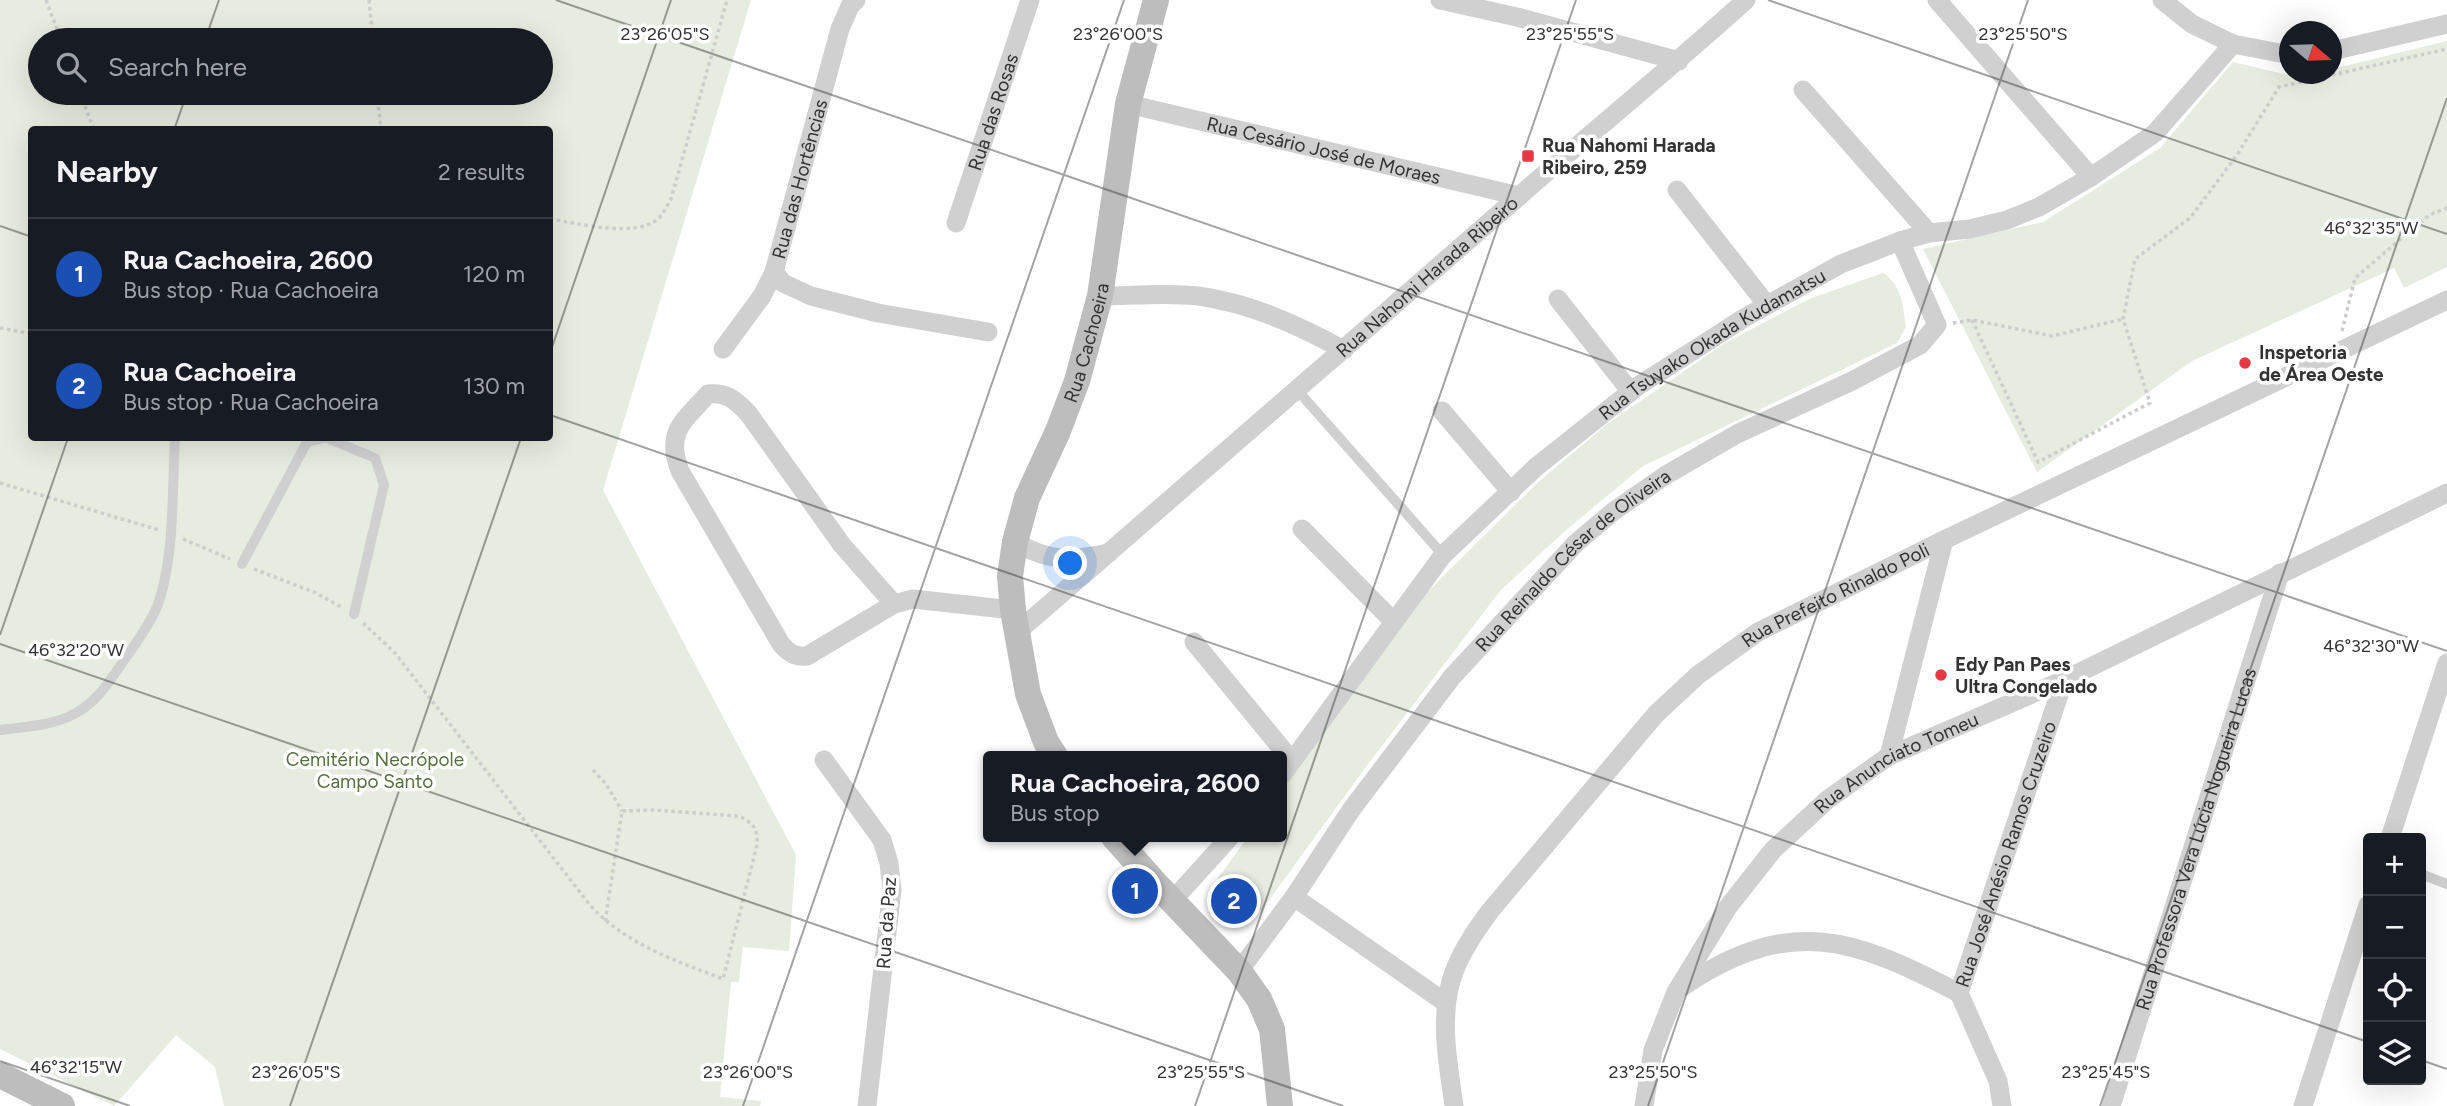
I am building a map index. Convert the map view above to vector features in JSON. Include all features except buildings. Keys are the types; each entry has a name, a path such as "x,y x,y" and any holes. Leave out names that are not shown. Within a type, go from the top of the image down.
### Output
{"main road":[{"name":"Rua Cachoeira","path":"1052,751 1028,694 1014,621 1010,576 1015,542 1027,498 1058,432 1077,382 1100,296 1128,104 1156,0"},
{"path":"1119,842 1239,971 1259,999 1272,1029 1280,1106"},
{"path":"0,1075 62,1106"}],"street":[{"name":"Rua das Hortências","path":"723,349 756,304 774,272 840,29 850,6 856,0"},
{"name":"Rua das Rosas","path":"956,222 1030,0"},
{"path":"1440,0 1517,17 1679,61"},
{"name":"Rua Nahomi Harada Ribeiro","path":"1014,621 1110,553 1746,0"},
{"path":"1937,0 2091,177"},
{"path":"2162,0 2192,24 2233,44 2279,53"},
{"path":"2342,49 2447,24"},
{"name":"Rua Tsuyako Okada Kudamatsu","path":"1287,768 1443,555 1536,467 1631,392 1767,305 1840,264 1929,233 1970,229 2007,220 2039,207 2091,177 2155,133 2233,44"},
{"path":"1803,90 1929,233"},
{"name":"Rua Cesário José de Moraes","path":"1128,104 1519,196"},
{"path":"1677,190 1767,305"},
{"path":"1900,241 1937,325"},
{"path":"774,272 783,283 811,296 878,313 988,332"},
{"path":"1100,296 1196,296 1247,307 1303,328 1344,350"},
{"path":"1558,299 1631,392"},
{"name":"Rua Prefeito Rinaldo Poli","path":"1454,1106 1446,1039 1446,1003 1454,972 1468,942 1490,911 1656,714 1698,675 1758,632 1944,540 2447,300"},
{"name":"Rua Reinaldo César de Oliveira","path":"1239,971 1294,897 1351,810 1452,677 1576,543 1666,475 1737,434 1852,381 1920,345 1937,325"},
{"path":"894,604 842,545 748,413 730,396 708,394 678,426 673,439 674,454 687,483 780,644 789,653 797,657 807,656 894,604 913,599 1014,621"},
{"path":"1442,411 1511,492"},
{"name":"Rua Anunciato Tomeu","path":"1644,1106 1653,1050 1676,992 1728,907 1773,850 1827,800 1889,757 2064,680 2447,493"},
{"path":"1302,529 1393,621"},
{"path":"1889,757 1944,540"},
{"path":"1015,542 1046,556 1063,559 1110,553"},
{"name":"Rua Professora Vera Lúcia Nogueira Lucas","path":"2111,1106 2280,573"},
{"path":"1194,642 1274,751"},
{"path":"2392,833 2447,663"},
{"name":"Rua José Anésio Ramos Cruzeiro","path":"2002,1106 1994,1071 1959,993 2064,680"},
{"name":"Rua da Paz","path":"824,760 882,840 889,863 892,890 867,1106"},
{"path":"1172,901 1225,842"},
{"path":"1294,897 1446,1003"},
{"path":"2303,1106 2363,920"},
{"path":"1676,992 1706,971 1734,958 1773,944 1807,940 1847,944 1905,964 1959,993"}],"lane":[{"path":"1298,391 1443,555"},
{"path":"0,730 44,724 67,717 87,706 101,694 147,626 157,606 170,534 174,441"},
{"path":"242,564 307,442 312,441"},
{"path":"333,441 375,458 384,485 354,614"},
{"path":"2426,876 2447,884"}],"path":[{"path":"46,0 56,28"},
{"path":"369,0 372,28"},
{"path":"553,219 628,229 644,226 659,218 671,199 727,0"},
{"path":"1972,320 2038,462 2150,403 2123,319 2135,259 2190,218 2237,155 2279,87 2447,49"},
{"path":"85,105 92,126"},
{"path":"378,105 381,126"},
{"path":"2336,353 2355,278 2429,215 2447,208"},
{"path":"1937,325 1972,320 2052,337 2123,319"},
{"path":"0,328 28,333"},
{"path":"0,483 170,534 314,592 354,614 395,653 580,894 605,922 629,939 723,979 757,845 756,828 751,821 739,816 652,810 622,811"},
{"path":"593,769 606,784 622,811 605,922"}],"green space":[{"name":"Cemitério Necrópole Campo Santo","path":"0,0 751,0 603,490 796,855 789,951 743,947 739,982 731,982 720,1097 761,1101 760,1106 224,1106 215,1067 176,1035 114,1106 0,1049"},
{"path":"2447,41 2447,267 2404,288 2394,268 2192,361 2037,472 1923,249 2043,222 2160,148 2233,62 2279,73 2279,84 2342,84 2342,67"},
{"path":"1883,273 1898,290 1906,327 1897,343 1643,466 1565,531 1500,591 1368,764 1261,911 1218,878 1244,842 1287,842 1287,781 1407,612 1535,485 1607,424 1725,343 1809,299"}],"place":[{"name":"Rua Nahomi Harada Ribeiro, 259","path":"1528,156"},
{"name":"Inspetoria de Área Oeste","path":"2245,363"},
{"name":"Edy Pan Paes Ultra Congelado","path":"1941,675"},
{"name":"Rua Cachoeira, 2600","path":"1135,891"},
{"name":"Rua Cachoeira","path":"1234,901"}]}
